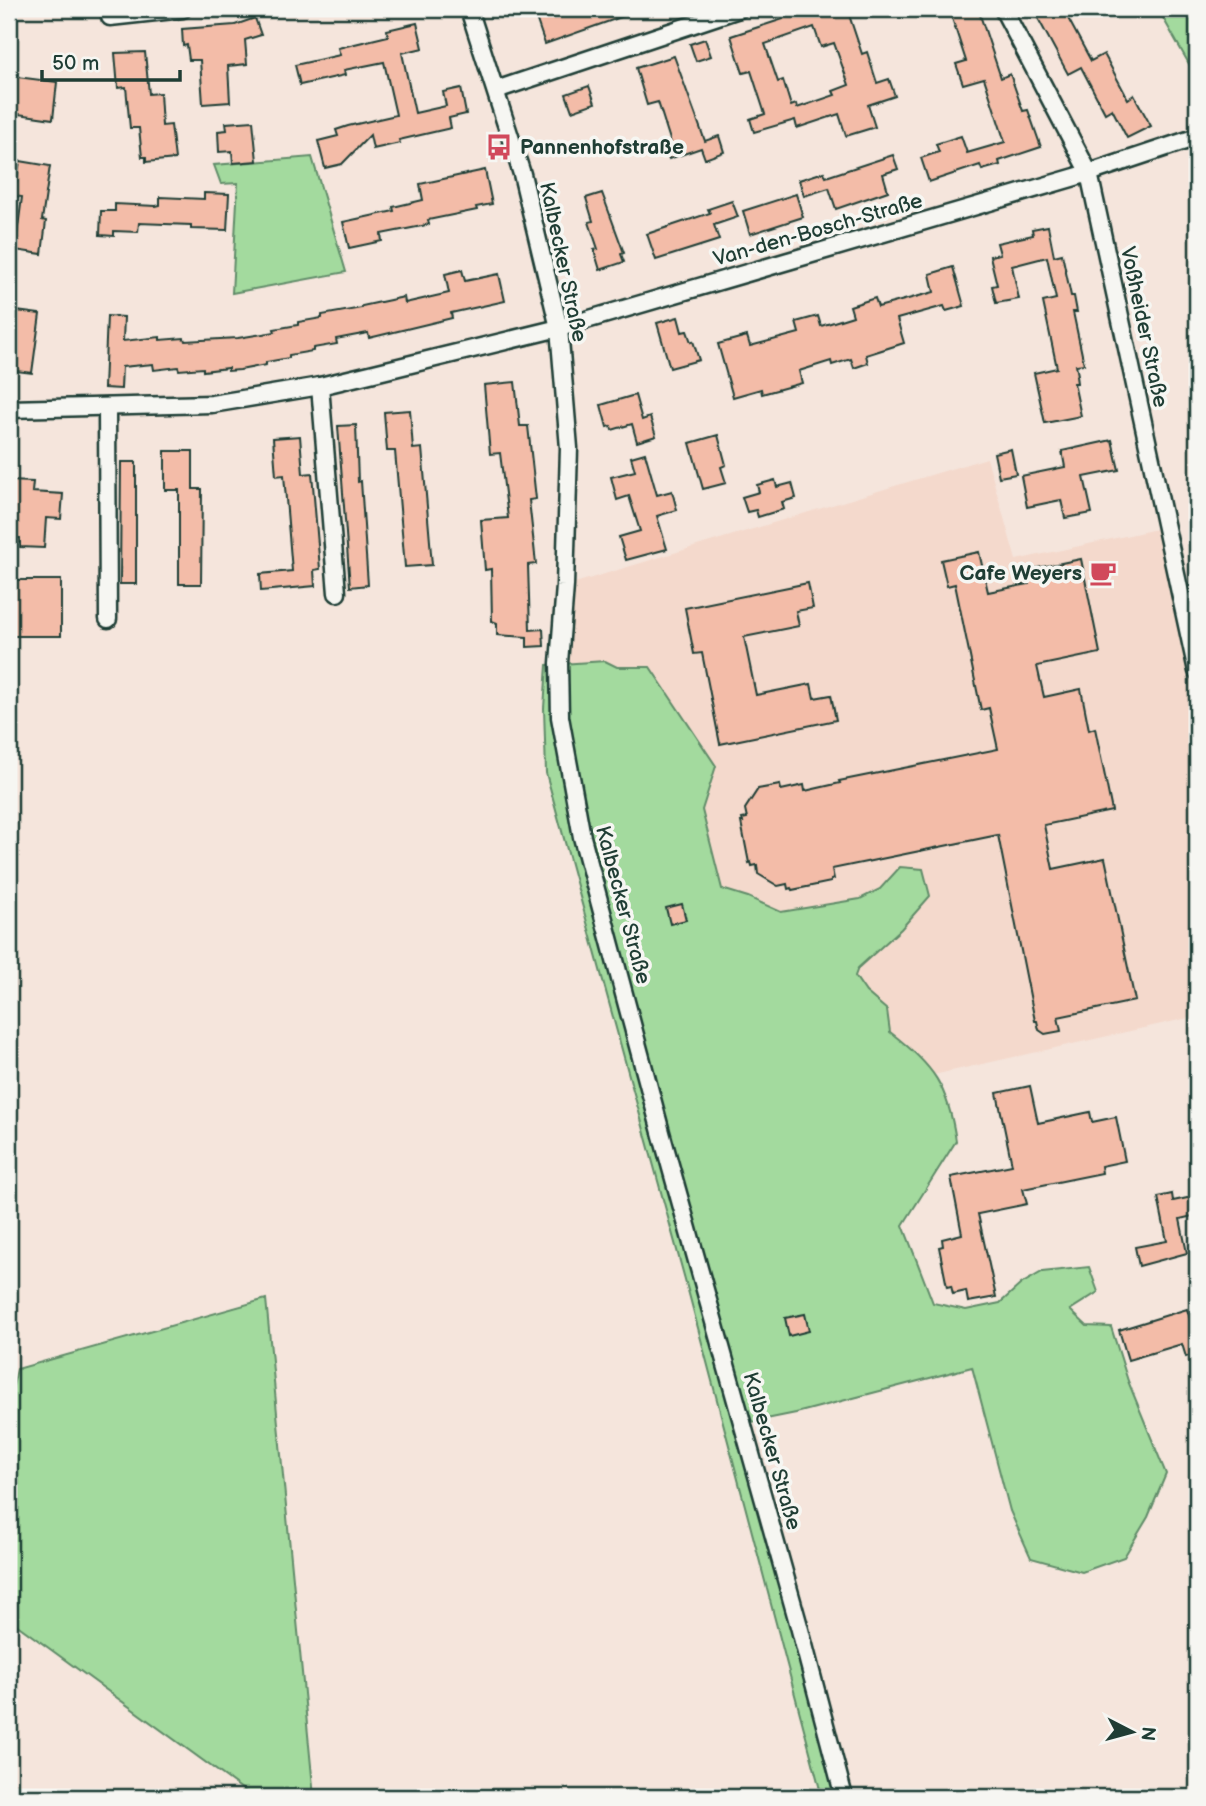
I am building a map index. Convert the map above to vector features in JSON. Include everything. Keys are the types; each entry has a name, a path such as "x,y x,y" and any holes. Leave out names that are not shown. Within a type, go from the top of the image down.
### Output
{"street":[{"path":"110,18 183,9"},
{"name":"Kalbecker Straße","path":"469,9 536,226 559,328 569,447 568,528 559,663 560,717 582,837 844,1797"},
{"path":"496,90 739,9"},
{"name":"Voßheider Straße","path":"1003,9 1089,173 1197,671"},
{"name":"Van-den-Bosch-Straße","path":"559,328 1089,173 1197,137"},
{"path":"9,409 212,404 320,386 559,328"},
{"path":"320,386 337,593"},
{"path":"107,407 107,619"}],"shaded area":[{"path":"987,458 1016,560 1166,527 1197,671 1197,1016 662,1136 560,717 565,586"}],"green space":[{"path":"1158,9 1197,9 1197,78"},
{"path":"312,157 346,272 232,293 238,183 221,184 214,165"},
{"path":"605,661 617,667 650,667 716,766 702,810 722,889 781,912 860,899 880,889 900,867 923,869 930,896 901,929 858,968 855,976 866,992 887,1010 890,1032 928,1067 943,1091 953,1122 956,1141 903,1225 933,1303 966,1310 1000,1303 1021,1284 1042,1272 1089,1267 1098,1292 1070,1310 1087,1326 1111,1327 1128,1381 1166,1474 1148,1517 1124,1557 1082,1572 1031,1558 1010,1511 972,1367 796,1413 742,1424 844,1797 822,1797 689,1294 546,773 544,708 547,665"},
{"path":"266,1299 314,1797 253,1797 9,1619 9,1403 17,1369"}],"building":[{"path":"533,9 638,9 638,11 545,44"},
{"path":"803,9 847,9 862,54 867,52 877,83 889,79 895,96 868,105 875,127 846,136 839,114 797,128 795,120 754,132 750,119 765,114 751,71 743,73 731,36 783,19 782,16","holes":["814,27 821,47 834,43 849,85 833,91 835,95 797,108 796,104 791,106 783,80 778,82 765,44"]},
{"path":"949,9 978,9 1001,78 1010,74 1023,111 1028,110 1041,147 999,161 1000,165 982,170 980,165 929,182 921,158 939,152 936,144 961,136 967,153 1005,142 984,78 963,84 956,64 966,61"},
{"path":"1033,9 1063,9 1091,61 1104,54 1128,99 1134,95 1151,126 1127,138 1112,109 1105,113 1081,67 1068,74"},
{"path":"255,18 261,35 245,40 247,64 228,66 230,102 203,104 200,60 189,60 187,45 183,46 182,29 235,25"},
{"path":"417,23 423,48 402,53 415,113 446,106 443,92 461,88 466,114 449,118 451,128 373,149 370,135 342,164 325,168 318,141 338,136 336,130 348,126 396,115 384,62 344,70 345,75 300,85 295,65 340,55 338,48 388,36 387,30"},
{"path":"705,39 711,56 696,61 690,44"},
{"path":"145,52 149,94 160,93 162,126 171,125 175,159 146,162 146,157 142,157 139,128 130,128 126,87 118,88 115,53"},
{"path":"674,56 705,141 719,136 724,152 705,159 701,148 669,159 664,145 671,143 658,102 647,105 636,68"},
{"path":"9,76 57,82 53,119 11,113"},
{"path":"589,86 595,103 572,111 566,94"},
{"path":"253,121 257,161 233,163 232,151 219,152 218,131 227,130 226,123"},
{"path":"893,155 898,169 883,174 888,191 836,209 829,188 804,196 799,180 824,172 826,177"},
{"path":"20,161 50,166 42,220 46,221 42,254 15,250 22,197 14,196"},
{"path":"485,170 492,204 476,207 477,210 428,220 429,224 422,226 381,234 382,241 349,248 343,222 394,211 393,207 423,200 420,184"},
{"path":"204,193 229,194 227,230 191,229 191,225 139,223 138,232 114,231 114,236 100,235 101,211 115,211 115,204 156,206 160,205 160,197 204,199"},
{"path":"602,193 624,253 621,254 624,262 600,270 594,250 598,249 589,222 593,221 586,198"},
{"path":"796,194 803,217 750,234 743,211"},
{"path":"732,201 738,217 714,225 719,240 656,260 647,234 710,213 708,209"},
{"path":"1048,226 1054,256 1062,254 1071,296 1074,296 1077,312 1073,312 1084,364 1076,365 1078,375 1077,383 1074,383 1081,416 1045,423 1034,373 1057,368 1043,302 1056,299 1047,257 1012,266 1019,299 996,303 992,286 997,285 990,256 1000,254 997,243 1033,235 1032,229"},
{"path":"953,267 964,306 946,311 944,306 897,319 904,343 866,355 868,363 854,368 851,359 832,365 831,361 799,371 802,383 762,394 761,389 733,397 718,344 747,336 750,346 799,333 796,322 818,316 821,326 853,316 850,306 875,298 878,307 934,292 930,274"},
{"path":"462,270 465,281 499,274 505,301 451,313 452,318 369,338 368,333 336,339 337,344 313,348 313,351 289,355 289,358 240,370 179,370 178,367 154,370 153,364 122,367 121,389 104,388 107,316 124,317 123,341 160,337 160,340 184,338 185,341 238,338 275,332 274,329 322,318 322,315 404,297 405,303 449,293 445,274"},
{"path":"9,310 40,314 32,373 9,370"},
{"path":"678,317 682,332 687,331 699,360 670,368 657,323"},
{"path":"515,382 520,426 528,426 536,499 529,500 536,564 528,565 530,630 543,629 544,646 527,647 527,637 497,635 497,623 492,621 491,569 485,570 481,520 508,518 500,453 490,454 484,385"},
{"path":"635,395 642,420 650,417 656,436 637,442 632,424 612,430 611,426 607,427 601,405"},
{"path":"410,410 413,449 422,448 432,565 405,567 395,451 387,451 384,412"},
{"path":"356,425 358,482 361,481 368,585 350,587 338,426"},
{"path":"718,435 726,465 721,467 726,483 703,489 690,443"},
{"path":"300,436 303,474 312,473 320,569 314,570 315,586 261,591 260,574 292,571 284,475 276,476 273,438"},
{"path":"1112,440 1119,470 1084,477 1092,513 1065,518 1061,500 1027,507 1021,476 1065,467 1062,451"},
{"path":"1011,449 1016,474 999,477 994,453"},
{"path":"165,451 193,451 193,489 202,489 201,584 179,584 179,490 165,490"},
{"path":"645,453 657,495 672,491 677,510 657,516 667,549 626,560 619,537 640,531 629,496 617,500 611,477 635,471 631,457"},
{"path":"121,462 136,462 136,584 120,584"},
{"path":"775,480 777,487 792,483 796,498 782,502 784,509 758,517 756,510 747,512 742,497 759,492 757,485"},
{"path":"9,481 33,482 32,492 63,494 61,519 46,518 44,548 20,547 20,538 9,538"},
{"path":"979,552 988,592 1029,584 1027,570 1081,559 1100,653 1037,666 1044,697 1081,689 1089,730 1095,728 1112,811 1044,825 1053,869 1105,858 1135,1001 1058,1017 1061,1031 1045,1034 1039,1030 1035,1021 998,835 832,869 834,879 831,882 792,890 788,889 787,884 778,886 758,874 757,865 752,866 751,862 749,863 741,822 747,818 745,809 758,789 780,785 781,790 804,785 805,791 840,783 839,781 998,749 989,708 981,710 955,584 947,586 941,560"},
{"path":"11,580 61,580 61,636 12,636"},
{"path":"808,583 813,608 796,611 799,626 744,637 756,695 811,684 814,698 831,695 836,720 720,744 702,653 694,654 685,608"},
{"path":"682,904 686,920 670,924 666,908"},
{"path":"1030,1086 1038,1123 1090,1112 1092,1122 1116,1117 1125,1161 1101,1166 1102,1173 1023,1189 1027,1204 978,1214 996,1297 968,1302 966,1291 953,1294 951,1286 947,1287 939,1247 943,1246 942,1239 962,1234 951,1177 1012,1165 997,1093"},
{"path":"1172,1194 1173,1201 1197,1196 1197,1215 1180,1219 1187,1253 1139,1266 1135,1247 1167,1241 1158,1197"},
{"path":"1187,1309 1197,1342 1197,1353 1186,1357 1182,1344 1128,1360 1119,1330"},
{"path":"805,1314 809,1331 789,1336 785,1318"}],"place":[{"name":"Pannenhofstraße","path":"499,147"},
{"name":"Cafe Weyers","path":"1103,573"}]}
